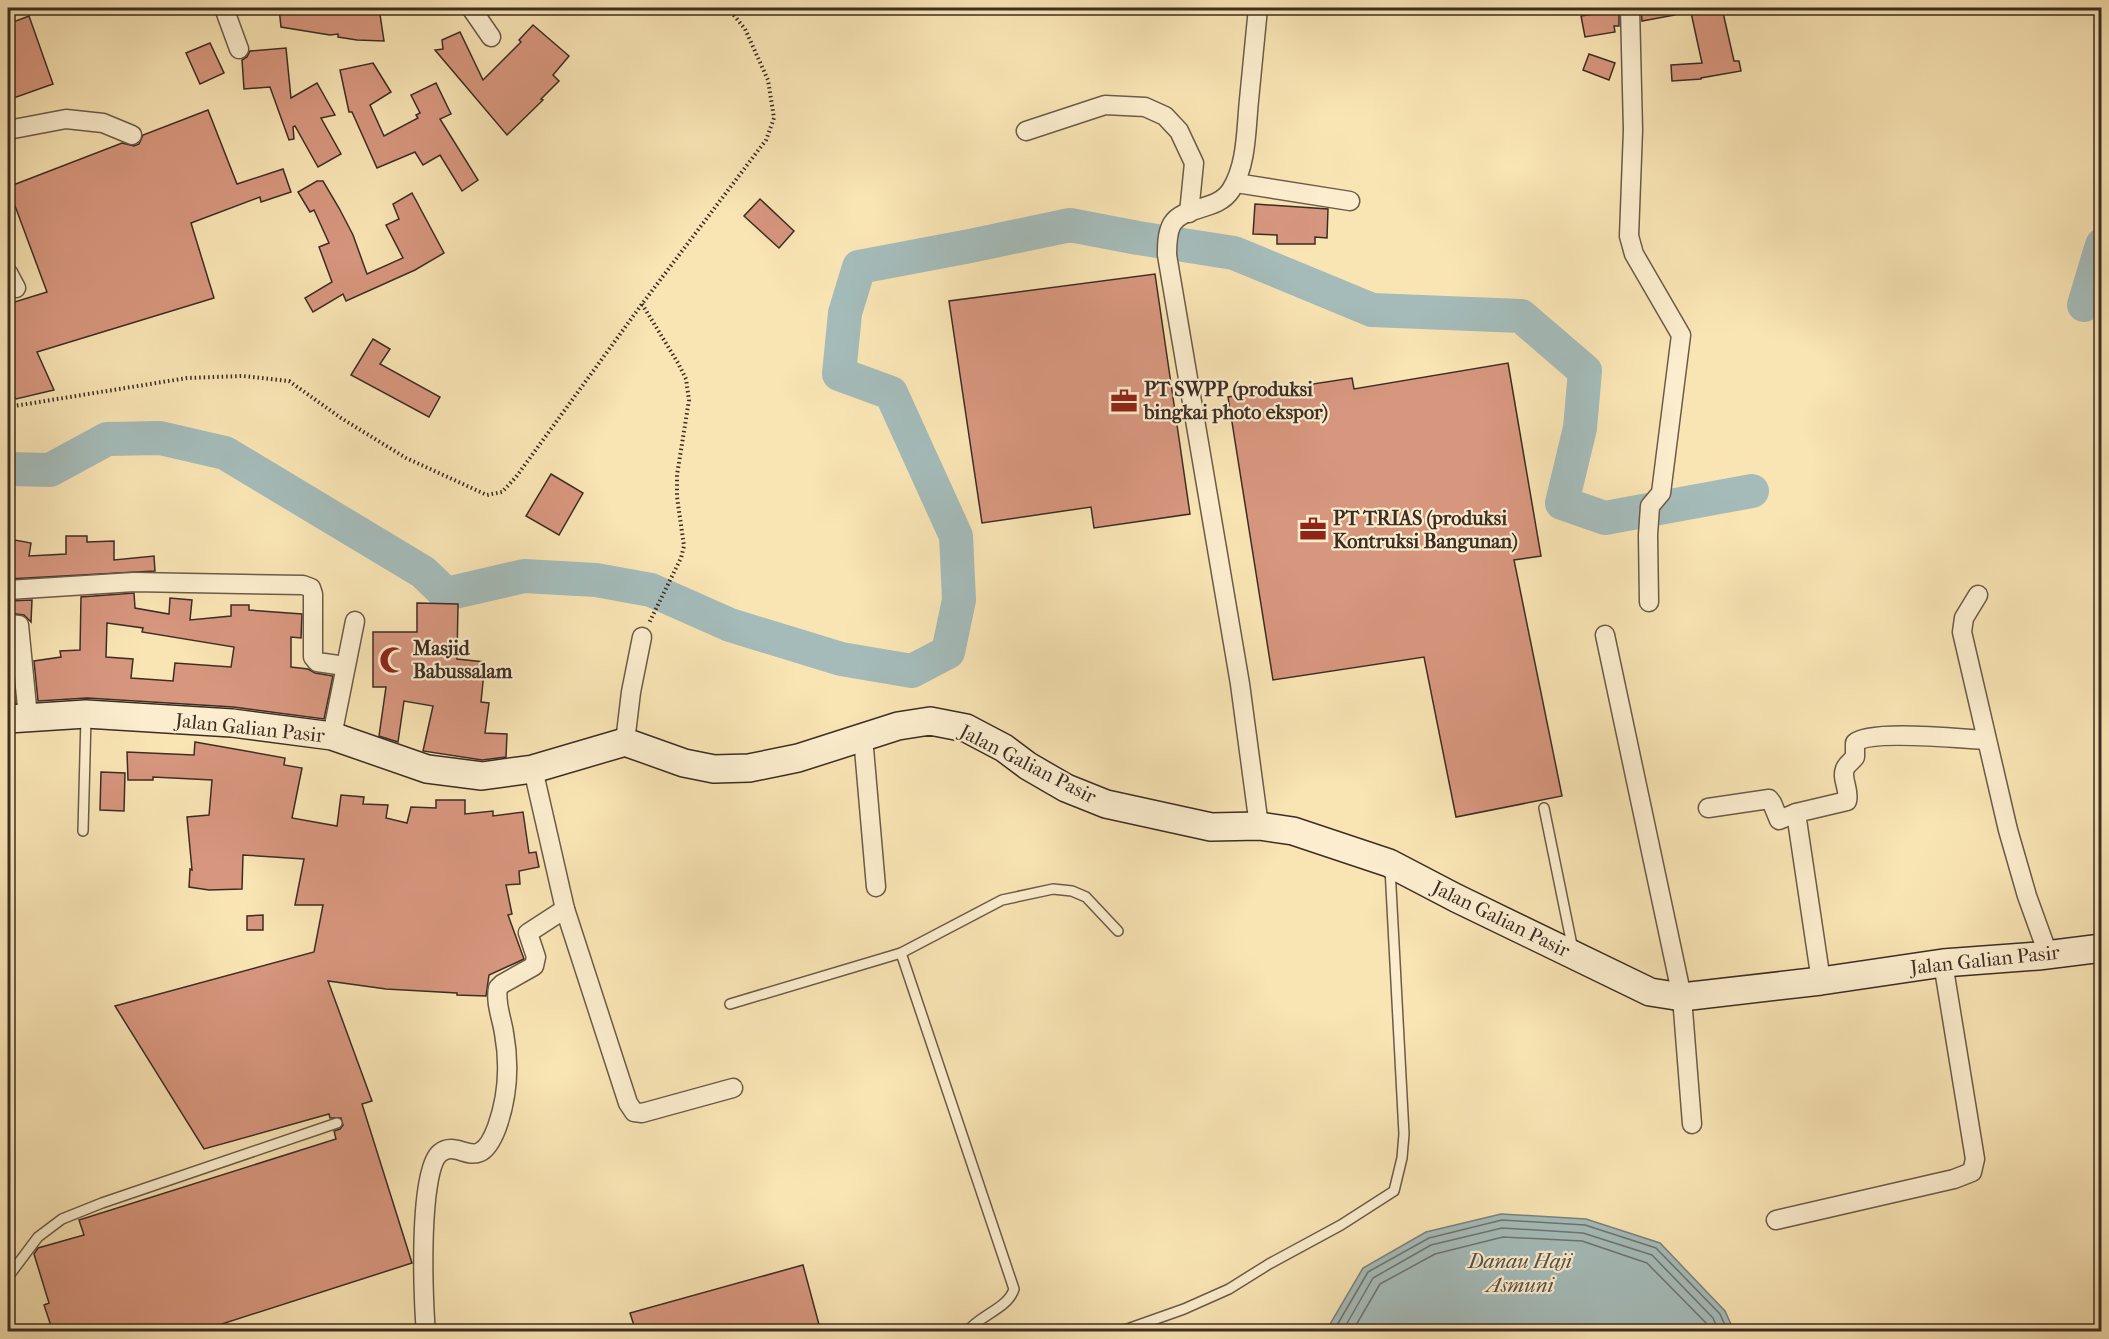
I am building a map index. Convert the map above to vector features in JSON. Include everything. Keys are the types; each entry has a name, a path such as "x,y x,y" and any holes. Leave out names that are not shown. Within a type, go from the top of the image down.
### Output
{"street":[{"path":"224,8 239,49"},
{"path":"471,8 490,36"},
{"path":"1258,8 1244,149 1236,183 1227,196 1216,204 1177,218 1168,236 1167,255 1240,684 1259,826"},
{"path":"1630,8 1633,130 1629,236 1634,254 1681,335 1661,493 1650,510 1649,603"},
{"path":"1026,131 1105,105 1145,107 1164,116 1179,131 1194,163 1189,213"},
{"path":"8,130 66,119 103,123 132,135"},
{"path":"1236,183 1350,201"},
{"path":"8,590 134,582 303,585 311,588 313,594 312,657 317,662 345,666"},
{"path":"1978,595 1964,618 1962,632 2008,830 2027,896 2048,954"},
{"path":"332,736 355,621"},
{"path":"8,624 19,625 18,718"},
{"path":"1605,635 1682,997 1692,1124"},
{"path":"625,742 631,692 642,637"},
{"name":"Jalan Galian Pasir","path":"18,718 86,714 232,723 332,736 427,769 482,776 533,769 625,742 684,763 714,769 749,768 798,758 898,726 930,721 966,728 1004,748 1028,766 1066,788 1106,804 1211,827 1259,826 1293,831 1389,863 1650,992 1682,997 1821,981 1943,963 2102,948"},
{"path":"1708,808 1769,799 1779,820 1796,813 1847,801 1849,796 1844,772 1846,766 1855,757 1855,743 1861,739 1894,736 1986,740"},
{"path":"862,737 876,887"},
{"path":"533,769 566,909 628,1103 634,1112 642,1113 734,1088"},
{"path":"1796,813 1821,981"},
{"path":"426,1332 423,1296 427,1188 433,1162 439,1154 446,1150 476,1154 487,1148 490,1143 507,1091 508,1066 498,988 534,966 536,957 528,933 566,909"},
{"path":"1776,1220 1954,1179 1972,1172 1975,1159 1943,963"}],"lane":[{"path":"83,831 86,714"},
{"path":"1544,808 1574,955"},
{"path":"1119,1332 1184,1309 1229,1289 1269,1264 1341,1225 1394,1191 1402,1158 1404,1134 1389,863"},
{"path":"730,1004 901,953 1002,900 1053,889 1072,891 1086,897 1118,931"},
{"path":"901,953 1014,1289 1009,1299 982,1317 967,1332"},
{"path":"8,1277 38,1238 62,1219 102,1203 337,1123"}],"path":[{"path":"8,407 187,378 243,376 289,381 341,418 406,458 487,495 502,492 516,477 642,304 766,141 774,118 768,80 745,29 728,8"},
{"path":"642,304 686,379 689,400 677,475 677,497 684,546 681,558 642,637"}],"water":[{"name":"Danau Haji Asmuni","path":"1501,1214 1586,1219 1660,1243 1725,1311 1734,1331 1326,1331 1363,1268 1426,1232"}],"building":[{"path":"279,8 379,8 384,41 357,40 338,37 338,34 330,35 281,27"},
{"path":"1641,8 1674,8 1675,15 1642,21"},
{"path":"1690,8 1722,8 1734,61 1739,61 1741,71 1701,79 1672,81 1671,65 1702,63"},
{"path":"1619,10 1619,26 1614,26 1615,32 1585,37 1581,16"},
{"path":"29,16 53,84 8,100 8,24"},
{"path":"533,25 569,56 553,75 559,81 507,135 435,50 443,49 442,40 460,32 483,80 521,42 519,40"},
{"path":"210,43 224,73 200,84 186,53"},
{"path":"286,48 291,98 317,83 335,115 321,118 341,154 318,167 295,126 293,127 294,139 289,140 270,87 244,89 242,60 250,51"},
{"path":"1589,54 1615,63 1609,80 1583,70"},
{"path":"373,63 391,92 370,105 384,136 418,118 416,115 420,113 411,95 436,83 451,114 440,119 478,180 462,191 440,155 423,165 415,152 377,168 352,112 349,112 340,70"},
{"path":"208,110 237,184 283,169 291,192 261,202 260,197 191,223 214,298 37,352 54,390 16,399 8,389 8,304 47,292 8,187 122,143 134,146 139,144 143,135"},
{"path":"317,181 323,181 339,208 353,235 367,274 403,258 386,225 399,219 393,204 412,193 444,253 415,270 346,301 343,294 313,312 305,298 332,282 319,247 329,243 314,210 310,212 298,192"},
{"path":"760,199 794,231 779,248 744,216"},
{"path":"1255,204 1328,209 1327,238 1315,237 1315,244 1277,244 1277,235 1253,234"},
{"path":"1155,274 1190,514 1094,528 1091,507 982,523 949,301"},
{"path":"373,339 390,349 380,364 440,397 429,417 351,375"},
{"path":"1508,363 1541,556 1514,560 1562,796 1456,817 1424,657 1273,680 1228,397 1352,378 1354,389"},
{"path":"551,474 583,493 559,535 526,516"},
{"path":"66,536 87,536 87,542 114,541 114,560 154,556 155,571 8,579 8,560 11,561 15,540 31,543 29,556 66,554"},
{"path":"134,593 135,608 169,614 170,598 192,600 190,620 231,616 231,605 249,605 249,610 302,614 301,638 291,637 291,667 333,676 324,719 233,707 87,698 38,701 34,661 61,657 60,651 80,650 81,597","holes":["107,623 143,628 142,632 234,647 231,667 175,663 173,681 131,678 133,659 106,657"]},
{"path":"32,600 31,622 24,615 8,613 8,601"},
{"path":"417,603 458,604 457,659 485,662 481,702 489,703 485,733 507,734 506,757 482,760 423,751 433,706 404,701 398,742 379,736 386,687 373,687 373,632 417,632"},
{"path":"11,663 15,703 8,703 8,664"},
{"path":"195,742 285,758 284,765 302,768 292,818 337,826 341,795 364,797 363,804 388,805 386,818 407,823 411,807 436,808 436,800 465,800 465,814 493,811 493,816 523,812 529,853 536,852 539,867 519,871 520,884 506,885 512,914 508,915 524,959 489,975 486,996 386,989 328,981 372,1101 362,1104 412,1263 197,1332 53,1332 44,1305 49,1303 34,1254 38,1248 84,1235 79,1220 336,1139 334,1131 343,1125 341,1118 330,1118 329,1114 204,1149 115,1006 314,952 323,905 295,905 304,859 243,855 242,889 209,890 189,887 190,869 192,870 187,817 209,815 212,780 153,777 153,780 128,780 127,752 194,755"},
{"path":"101,772 125,773 124,811 100,810"},
{"path":"263,915 263,930 247,930 247,916"},
{"path":"803,1265 821,1332 636,1332 630,1313"}],"waterway":[{"path":"8,469 50,470 107,439 160,438 225,453 423,572 446,594 524,576 596,580 651,590 730,625 841,659 912,671 948,652 959,600 956,536 891,393 839,374 845,313 859,267 1070,225 1234,253 1372,310 1521,316 1585,371 1580,428 1562,503 1605,518 1752,491"},
{"path":"2084,305 2102,245"}],"place":[{"name":"PT SWPP (produksi bingkai photo ekspor)","path":"1124,401"},
{"name":"PT TRIAS (produksi Kontruksi Bangunan)","path":"1313,529"},
{"name":"Masjid Babussalam","path":"393,660"}]}
